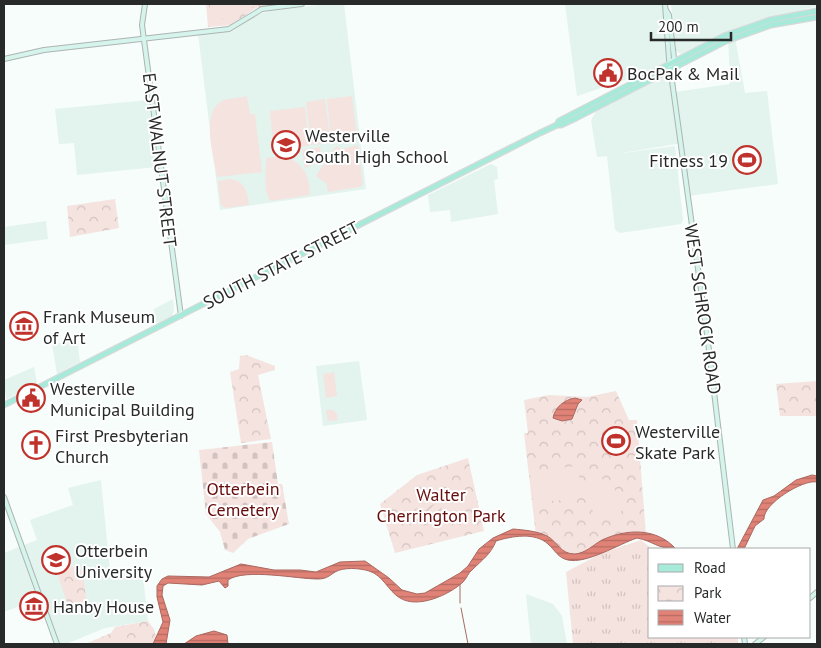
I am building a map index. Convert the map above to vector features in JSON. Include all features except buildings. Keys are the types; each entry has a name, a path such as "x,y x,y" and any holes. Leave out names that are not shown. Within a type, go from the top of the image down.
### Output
{"main road":[{"name":"EAST WALNUT STREET","path":"145,4 142,20 144,39 181,316"},
{"path":"4,59 44,50 229,29 262,10 302,4"},
{"name":"WEST SCHROCK ROAD","path":"665,4 674,57 672,66 733,548"},
{"name":"SOUTH STATE STREET","path":"559,125 559,121 570,115 588,109 616,92 704,51 726,38 768,21 817,11"},
{"path":"790,22 792,18 811,12"},
{"name":"SOUTH STATE STREET","path":"4,403 568,122 572,116 638,86 729,37 764,27 817,17"},
{"path":"764,27 776,22 778,19"},
{"path":"4,498 57,644"}],"shaded area":[{"name":"Westerville South High School","path":"326,4 344,4 366,189 220,210 198,34 233,30 257,15 270,11"},
{"path":"565,4 665,4 675,92 730,84 728,35 734,32 745,93 767,91 778,184 688,196 682,143 616,154 675,146 683,220 681,224 620,233 615,230 607,156 597,157 591,120 603,99 667,66 577,96"},
{"path":"671,4 817,4 817,6 745,25 681,54 676,51"},
{"path":"149,100 156,167 77,175 74,143 59,144 55,109"},
{"path":"491,164 497,167 498,179 494,180 498,214 451,222 450,210 430,212 428,195"},
{"path":"46,221 48,239 4,245 4,227"},
{"path":"173,299 174,310 172,317 156,323 154,309"},
{"path":"77,340 80,362 57,374 52,344"},
{"path":"359,361 367,420 323,426 316,366"},
{"path":"34,367 37,384 6,399 4,380"},
{"name":"Otterbein University","path":"101,480 110,571 142,567 148,621 105,628 66,644 59,644 42,598 4,612 4,553 37,540 30,520 73,505 68,488"},
{"path":"526,594 553,604 562,616 567,644 531,644"}],"green space":[{"path":"206,4 281,4 256,8 231,25 208,27"},
{"path":"210,4 256,5 237,17 211,20"},
{"path":"247,96 250,114 255,114 262,172 217,177 210,135 212,114 216,105 224,100"},
{"path":"352,96 357,136 331,139 327,99"},
{"path":"325,99 331,143 311,145 306,102"},
{"path":"305,107 309,146 286,148 285,144 273,145 270,111"},
{"path":"358,145 363,184 360,187 328,192 327,184 316,176 336,146 342,149"},
{"path":"320,147 321,154 317,163 305,168 302,150"},
{"path":"284,156 301,166 309,181 310,195 271,201 268,197 266,158"},
{"path":"230,179 242,184 249,205 225,208 221,205 218,181"},
{"path":"115,199 119,228 70,237 67,206"},
{"path":"246,355 275,366 275,370 258,375 271,439 241,443 230,372 239,369 240,356"},
{"path":"334,372 337,396 326,398 323,374"},
{"path":"817,381 817,416 780,416 776,384"},
{"path":"616,391 629,420 637,420 646,535 590,553 568,556 560,554 544,540 536,536 524,433 528,433 524,400 549,395 587,397"},
{"path":"326,410 333,410 337,414 338,420 328,421"},
{"name":"Westerville Skate Park","path":"613,431 623,431 619,444 622,447 619,452 612,450 613,446 610,444"},
{"name":"Otterbein Cemetery","path":"272,442 278,484 282,484 289,524 248,539 233,553 225,550 220,532 206,514 199,450"},
{"name":"Walter Cherrington Park","path":"468,458 484,531 395,553 380,504 417,475"},
{"path":"578,466 581,498 533,503 530,471"},
{"path":"602,479 610,481 624,505 617,516 605,519 596,517 587,499 587,485 590,482"},
{"path":"440,503 442,511 416,517 414,509"},
{"path":"443,514 444,521 418,527 416,519"},
{"path":"641,540 651,548 648,548 648,638 738,638 738,644 573,644 566,572 602,553"},
{"path":"74,566 83,571 87,608 71,614 57,573"},
{"path":"148,621 154,629 158,644 85,644 111,633 115,627"}],"water":[{"path":"575,398 582,400 578,404 572,419 562,421 553,418 561,405 567,400"},
{"path":"812,475 817,476 817,482 803,484 794,488 770,506 765,513 764,519 755,526 744,548 738,548 763,500 774,496 796,480"},
{"path":"513,529 530,531 551,538 562,550 575,554 583,552 611,536 640,532 659,537 675,548 665,548 637,538 584,559 568,560 557,554 543,540 530,536 509,538 496,541 489,553 463,582 450,592 433,599 415,602 400,598 374,573 356,569 338,570 321,579 258,574 246,575 228,580 228,586 225,588 219,581 202,585 168,583 163,586 162,595 170,620 166,644 153,644 163,622 157,597 157,586 162,579 168,576 209,577 241,564 274,570 316,572 340,562 365,561 402,590 417,594 425,593 460,573 468,566 479,549 493,538"},
{"path":"214,631 227,635 228,644 184,644 196,636"}],"waterway":[{"path":"460,584 460,603"},
{"path":"461,608 468,644"}],"place":[{"name":"BocPak & Mail","path":"608,73"},
{"name":"Westerville South High School","path":"286,145"},
{"name":"Fitness 19","path":"747,160"},
{"name":"Frank Museum of Art","path":"24,326"},
{"name":"Westerville Municipal Building","path":"31,398"},
{"name":"Westerville Skate Park","path":"616,441"},
{"name":"First Presbyterian Church","path":"36,445"},
{"name":"Otterbein University","path":"56,560"},
{"name":"Hanby House","path":"34,606"}]}
